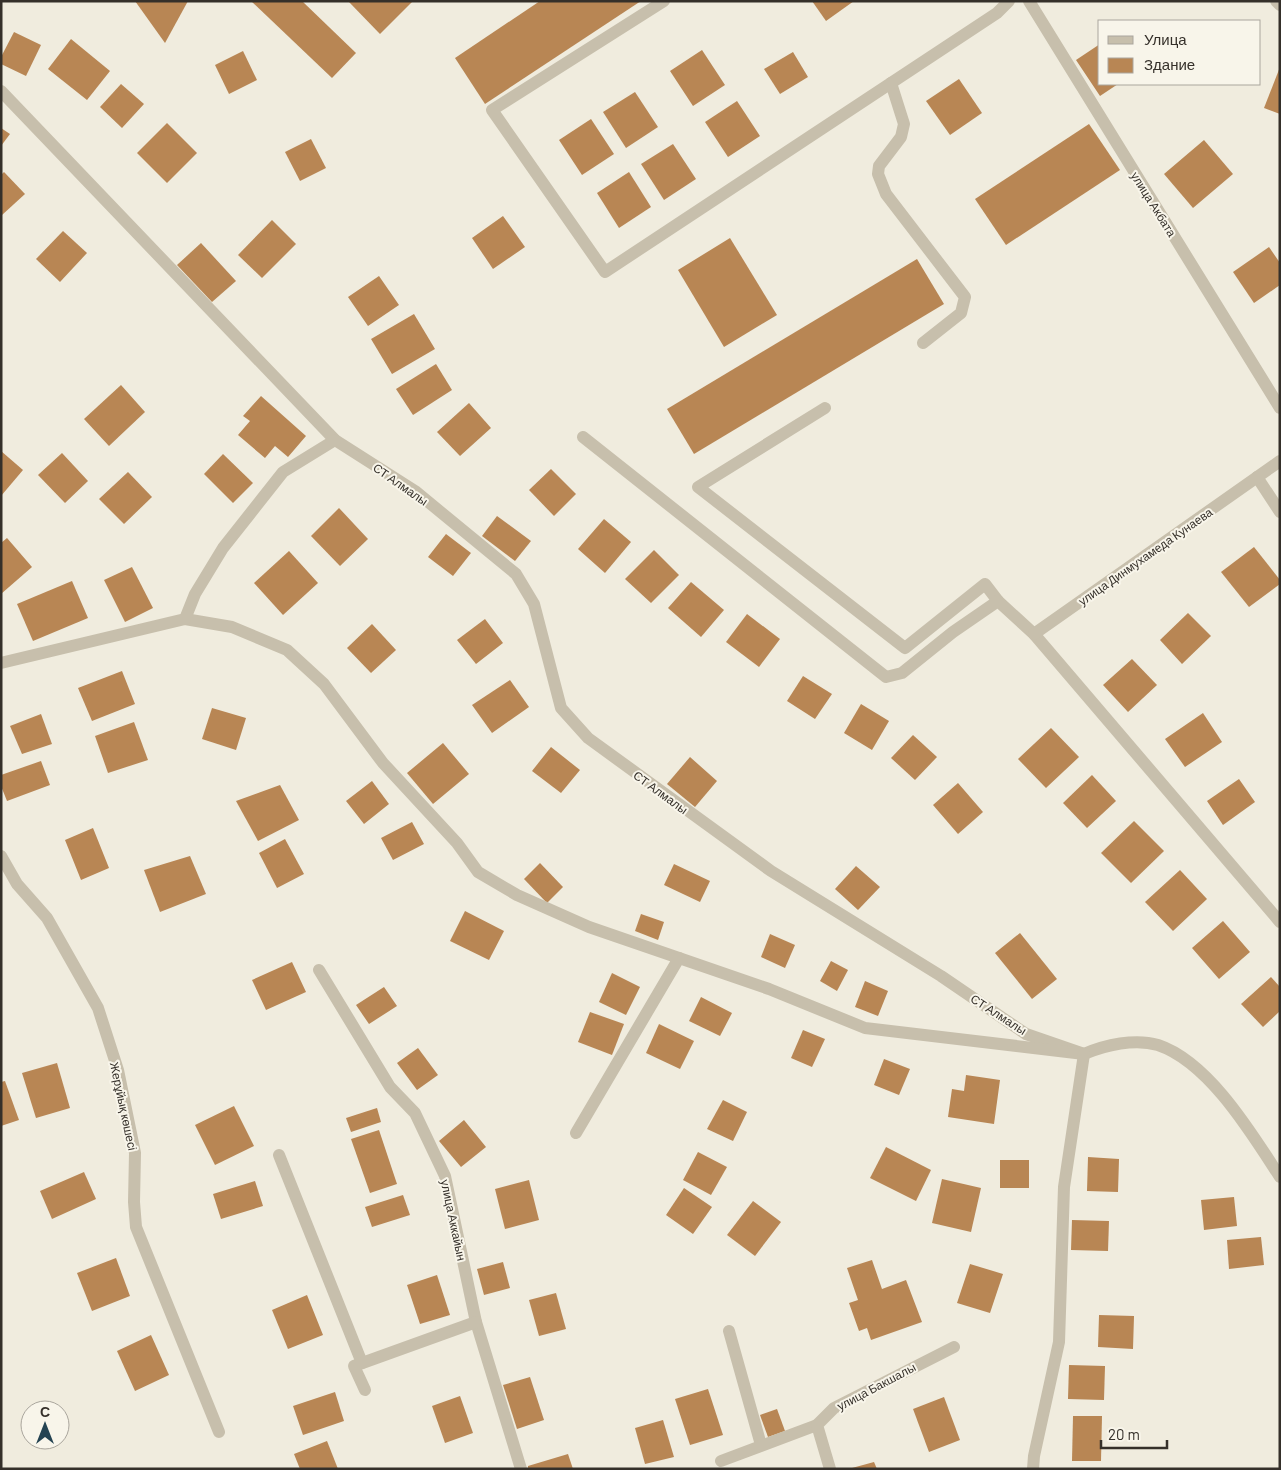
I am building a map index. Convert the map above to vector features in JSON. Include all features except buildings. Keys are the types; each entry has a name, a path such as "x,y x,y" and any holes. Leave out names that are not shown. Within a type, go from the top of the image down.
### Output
{"street":[{"path":"664,1 492,110 605,272 997,13 1009,1"},
{"name":"улица Акбата","path":"1029,1 1280,408"},
{"path":"1276,1 1280,5"},
{"path":"891,83 904,124 901,137 879,166 878,174 886,194 965,297 961,313 924,344"},
{"name":"СТ Алмалы","path":"1,91 335,440 415,492 516,574 534,604 561,708 588,738 771,871 941,976 1026,1034 1084,1054"},
{"path":"825,408 698,488 905,648 985,584 998,601 1034,634 1280,922"},
{"path":"583,437 886,677 902,673 953,632 998,601"},
{"path":"185,619 195,594 223,548 283,472 335,440"},
{"name":"улица Динмухамеда Кунаева","path":"1034,634 1280,461"},
{"path":"1257,477 1280,512"},
{"path":"1,663 185,619 232,627 287,650 324,684 383,763 457,843 478,872 517,895 589,927 769,989 865,1028 1084,1054 1100,1047 1135,1043 1157,1045 1187,1060 1237,1112 1280,1177"},
{"name":"Жерұйық көшесі","path":"1,856 16,884 47,918 98,1008 118,1070 135,1153 134,1202 136,1227 219,1432"},
{"path":"576,1134 679,958"},
{"name":"улица Аккайын","path":"319,970 390,1087 415,1113 445,1176 476,1322 521,1469"},
{"path":"1033,1469 1034,1456 1059,1342 1064,1187 1084,1054"},
{"path":"279,1155 362,1363"},
{"path":"365,1390 354,1366 476,1322"},
{"path":"729,1331 761,1446"},
{"name":"улица Бакшалы","path":"817,1425 834,1408 954,1347"},
{"path":"721,1461 817,1425 830,1469"}]}
